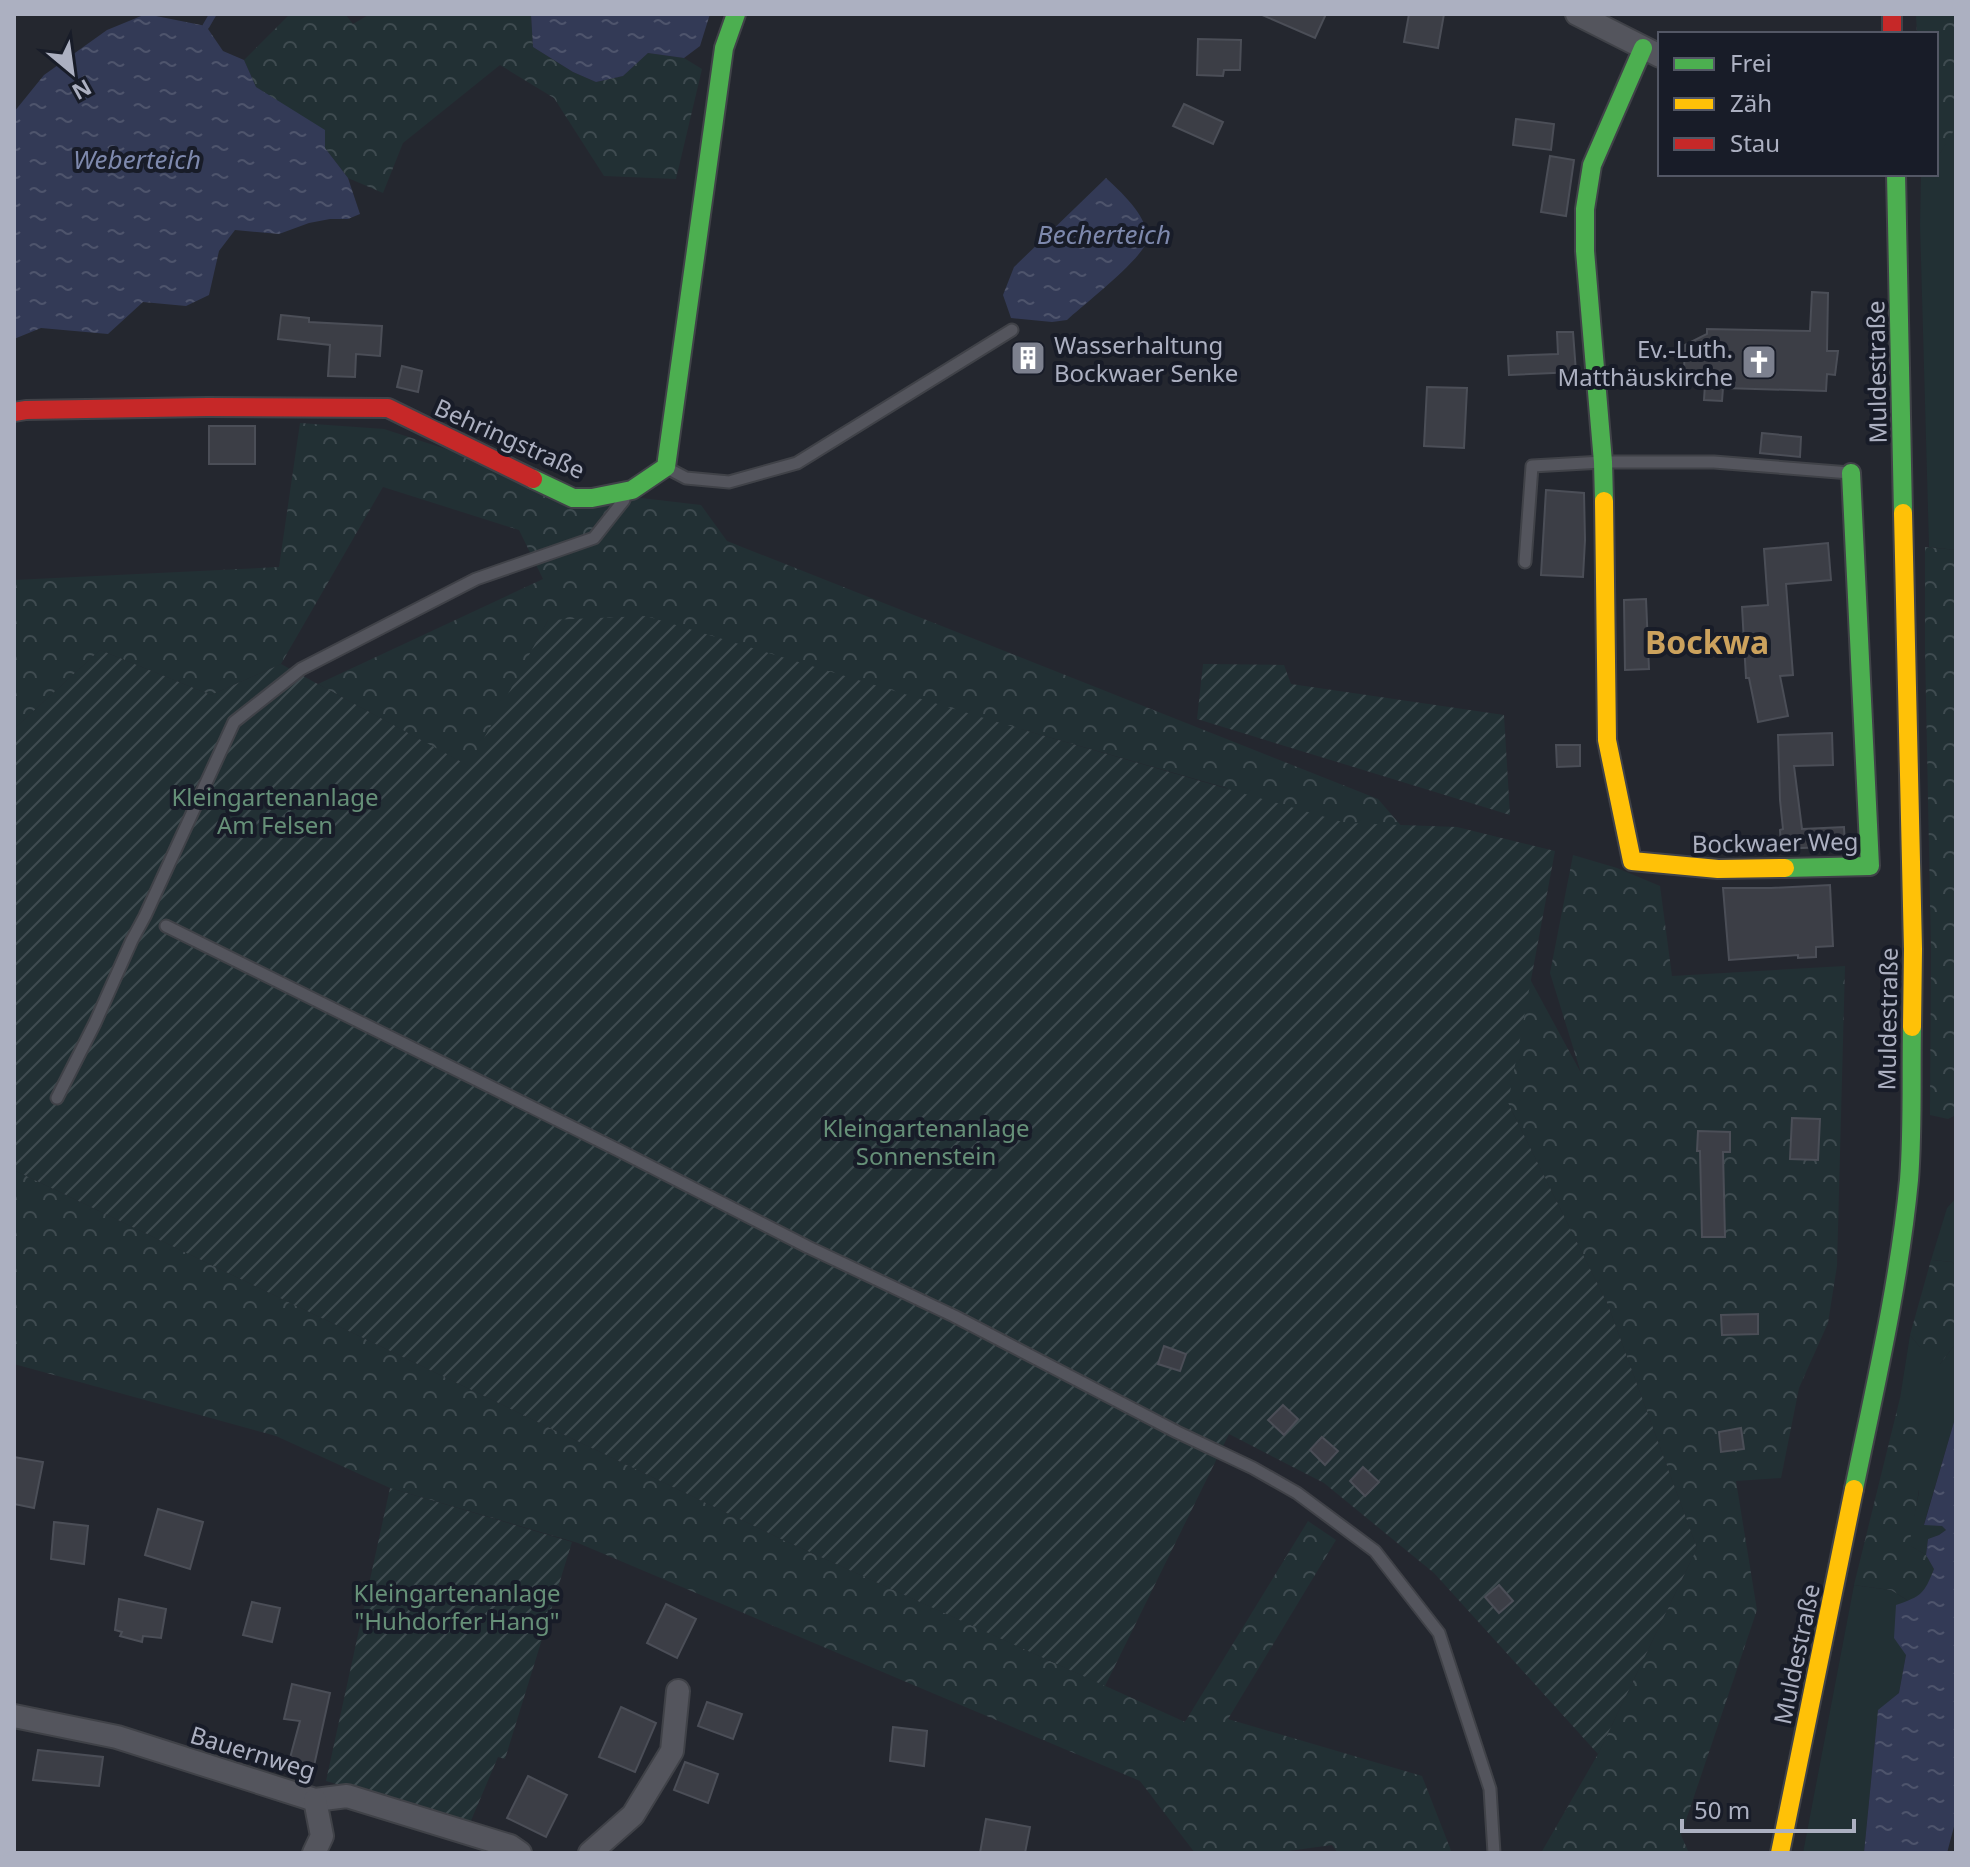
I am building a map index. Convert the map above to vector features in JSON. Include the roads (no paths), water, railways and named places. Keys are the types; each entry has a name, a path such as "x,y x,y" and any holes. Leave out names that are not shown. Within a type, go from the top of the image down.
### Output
{"street":[{"path":"666,467 724,48 736,14"},
{"path":"1577,14 1652,52"},
{"name":"Bockwaer Weg","path":"1652,52 1603,137 1592,165 1585,209 1585,251 1603,462 1607,740 1632,861 1689,868 1877,866 1851,473"},
{"name":"Muldestraße","path":"1780,1853 1878,1374 1904,1224 1909,1176 1913,949 1905,866 1896,176"},
{"name":"Behringstraße","path":"14,412 207,407 388,408 573,498 592,498 632,490 666,467"},
{"path":"590,1853 633,1815 672,1751 678,1691"},
{"name":"Bauernweg","path":"14,1716 117,1737 315,1800 347,1796 510,1846 520,1853"},
{"path":"314,1853 322,1836 315,1800"}],"lane":[{"path":"666,467 686,478 729,482 797,463 1012,330"},
{"name":"Bockwaer Weg","path":"1525,562 1532,466 1603,462 1714,462 1851,473"},
{"path":"57,1098 95,1023 234,722 301,669 462,586 594,538 632,490"},
{"path":"166,926 808,1247 954,1316 1297,1493 1375,1551 1439,1633 1490,1789 1494,1853"}],"water":[{"name":"Weberteich","path":"146,14 206,26 223,51 244,60 256,87 325,130 325,148 348,178 360,214 348,219 309,223 279,234 235,230 219,251 209,295 186,306 143,302 108,334 41,328 14,339 14,112 44,75 107,30"},
{"path":"531,14 710,14 700,46 684,58 648,53 623,76 596,82 573,72 533,47"},
{"name":"Becherteich","path":"1106,178 1133,206 1144,223 1147,240 1144,248 1067,320 1052,322 1011,318 1003,295 1014,267"},
{"path":"1956,1415 1956,1819 1947,1853 1864,1853 1878,1710 1899,1693 1906,1655 1894,1638 1896,1605 1921,1593 1934,1569 1926,1555 1928,1539 1946,1530 1942,1526 1924,1525"}],"waterway":[{"path":"206,26 213,14"}],"place":[{"name":"Wasserhaltung Bockwaer Senke","path":"1028,358"},
{"name":"Ev.-Luth. Matthäuskirche","path":"1759,362"}],"district":[{"name":"Bockwa","path":"1707,641"}],"park label":[{"name":"Kleingartenanlage Am Felsen","path":"275,810"},
{"name":"Kleingartenanlage Sonnenstein","path":"926,1141"},
{"name":"Kleingartenanlage \"Huhdorfer Hang\"","path":"457,1606"}]}
